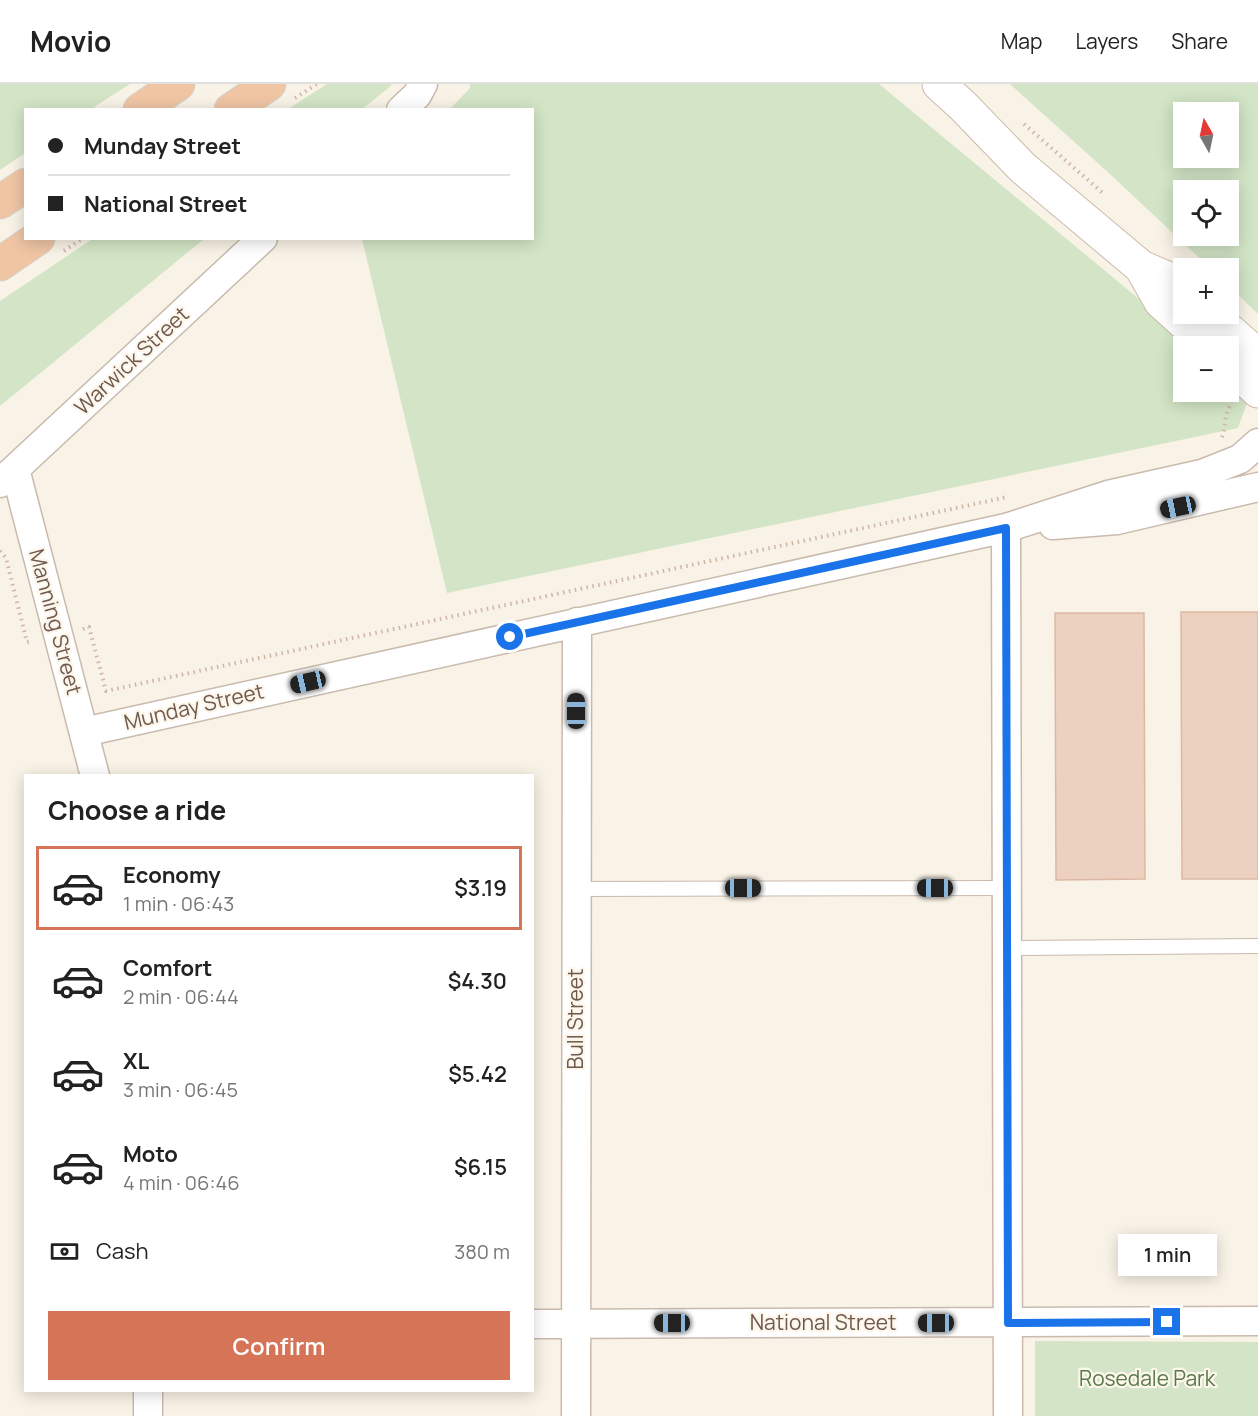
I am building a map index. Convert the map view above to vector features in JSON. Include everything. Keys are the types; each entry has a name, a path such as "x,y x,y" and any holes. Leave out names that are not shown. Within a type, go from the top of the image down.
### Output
{"highway":[{"path":"143,108 178,84"},
{"path":"234,108 269,84"},
{"path":"0,202 24,186"},
{"path":"0,264 35,240"}],"main road":[{"path":"939,84 1023,168 1141,267 1173,281"},
{"path":"1141,267 1161,302 1199,336"},
{"path":"1222,324 1258,356"},
{"path":"1239,373 1258,391"}],"street":[{"path":"403,108 417,95 423,84"},
{"name":"Warwick Street","path":"8,476 261,240"},
{"name":"Munday Street","path":"84,732 1006,528 1108,495 1202,474 1240,459 1258,443"},
{"name":"Manning Street","path":"8,476 94,774"},
{"name":"Munday Street","path":"1006,528 1117,520 1258,487"},
{"path":"1006,528 1008,1416"},
{"name":"Bull Street","path":"576,1416 577,622"},
{"name":"National Street","path":"534,1324 1258,1321"},
{"path":"148,1392 148,1416"}],"lane":[{"path":"575,889 1007,888"},
{"path":"1007,948 1258,946"}],"path":[{"path":"1023,122 1110,199"},
{"path":"1221,441 1226,428 1227,410"},
{"path":"89,627 106,691 1009,496"},
{"path":"0,551 6,558 27,642"}],"green space":[{"path":"0,84 130,84 93,108 24,108 24,154 0,170"},
{"path":"327,84 391,84 363,108 290,108"},
{"path":"470,84 879,84 1184,336 1173,336 1173,402 1239,402 1239,382 1251,392 1238,428 447,593 362,240 534,240 534,108 451,108 470,88"},
{"path":"1010,84 1258,84 1258,314 1239,296 1239,258 1199,258 1187,246 1239,246 1239,180 1173,180 1173,233"},
{"path":"91,240 203,240 0,406 0,301"},
{"name":"Rosedale Park","path":"1035,1341 1258,1342 1258,1416 1035,1416"}],"building":[{"path":"1181,612 1258,612 1258,879 1182,879"},
{"path":"1055,613 1144,613 1145,879 1056,880"}],"route":[{"path":"510,637 1006,528 1008,1323 1167,1322"}]}
